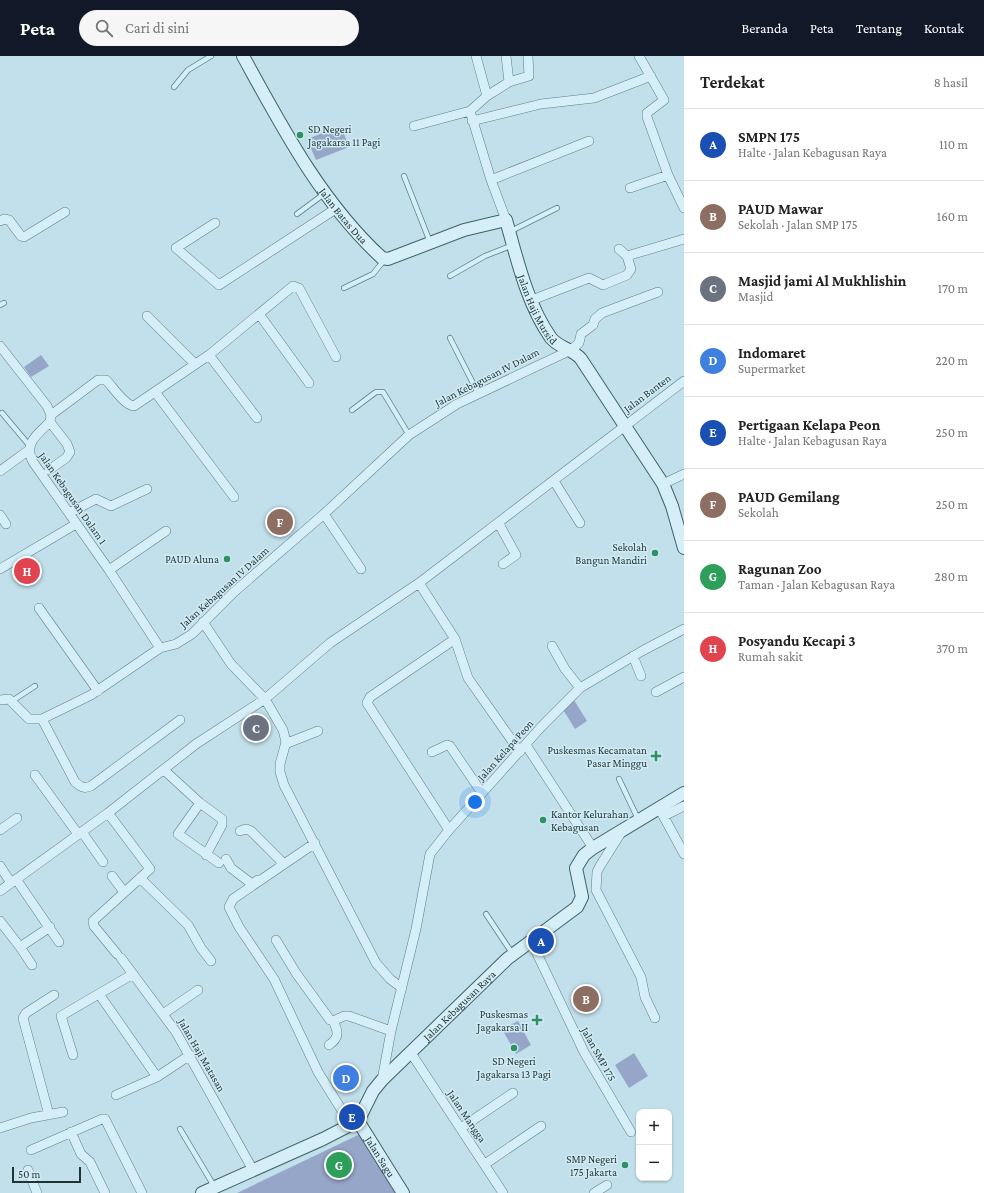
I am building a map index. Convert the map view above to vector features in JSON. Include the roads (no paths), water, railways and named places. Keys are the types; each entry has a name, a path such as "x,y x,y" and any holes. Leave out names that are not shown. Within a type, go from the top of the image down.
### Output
{"street":[{"name":"Jalan Batas Dua","path":"244,56 304,162 337,208 375,251 385,260"},
{"path":"476,56 487,96"},
{"path":"506,56 509,82"},
{"path":"414,126 470,111 487,96 509,82 529,76 528,56"},
{"path":"639,56 664,100 649,111 647,117 668,175 684,208"},
{"path":"472,121 541,104 594,98 651,76"},
{"name":"Jalan Haji Mursid","path":"470,111 491,180 506,220 532,300 551,337 559,345 571,350 581,359 663,484 681,525 684,548"},
{"path":"491,180 589,141"},
{"path":"630,188 668,175"},
{"path":"215,223 176,248 219,285 337,208"},
{"path":"0,221 4,219 9,220 21,236 24,237 65,212"},
{"path":"385,260 464,230 506,220"},
{"path":"627,256 684,239"},
{"path":"532,300 589,278 603,285 627,275 631,269 627,256 618,249"},
{"path":"234,497 155,392 209,355 293,286 299,288 336,357"},
{"path":"571,350 579,343 583,332 593,325 597,316 658,292"},
{"path":"259,314 309,382"},
{"path":"147,316 195,364"},
{"path":"0,346 47,406 50,418 70,452 66,458 49,470"},
{"name":"Jalan Kebagusan IV Dalam","path":"42,719 98,691 160,648 176,644 192,634 241,586 324,514 409,435 457,404 571,350"},
{"path":"209,355 257,418"},
{"name":"Jalan Kebagusan Dalam 1","path":"155,392 134,406 130,406 106,380 98,380 50,418 29,448 33,462 109,570 160,648"},
{"name":"Jalan Banten","path":"0,891 108,813 196,744 264,699 330,643 419,583 684,381"},
{"path":"0,471 29,448"},
{"path":"663,484 684,474"},
{"path":"554,480 580,522"},
{"path":"69,513 96,499 111,506 147,489"},
{"path":"324,514 361,569"},
{"path":"0,515 6,524"},
{"path":"0,569 76,524"},
{"path":"498,524 516,555 503,564"},
{"path":"109,570 166,531"},
{"path":"419,583 455,639 468,678 523,748 593,848"},
{"path":"39,608 98,691"},
{"path":"203,622 231,664 264,699 283,730 286,738 280,764 282,779 314,842 328,874 376,962 390,979 402,988"},
{"name":"Jalan Kelapa Peon","path":"382,1080 391,1032 416,929 428,858 449,830 565,701 580,688 633,656 684,629"},
{"path":"449,830 367,703 370,697 455,639"},
{"path":"552,646 580,688"},
{"path":"633,656 641,676"},
{"path":"656,692 684,677"},
{"path":"0,700 4,698 12,701 29,718 42,719 75,782 80,787 85,788 91,786 180,720"},
{"path":"285,744 318,731"},
{"path":"432,752 447,745 450,746 482,793"},
{"path":"164,770 223,822 206,855"},
{"path":"35,775 103,862"},
{"name":"Jalan Kebagusan Raya","path":"355,1123 373,1091 382,1080 513,955 577,907 582,897 576,868 584,855 638,821 662,812 684,794"},
{"path":"200,803 178,834 206,855 222,861 252,884 282,862 314,842"},
{"path":"684,806 662,812 684,854"},
{"name":"Jalan Haji Matasan","path":"108,813 150,869 93,921 94,926 163,1014 190,1055 253,1170"},
{"path":"0,830 17,818"},
{"path":"240,831 246,829 251,831 282,862"},
{"path":"622,831 597,872 596,890 638,971 645,997 655,1018"},
{"path":"202,1193 323,1140 355,1123 318,1072 274,979 239,927 229,908 233,899 314,842"},
{"path":"0,866 50,927 59,942"},
{"path":"112,876 124,892"},
{"path":"140,878 188,926 200,948 211,961"},
{"path":"0,920 32,965"},
{"path":"20,948 50,927"},
{"path":"276,940 326,1017 333,1021 338,1034 337,1038 329,1045"},
{"name":"Jalan SMP 175","path":"531,941 584,1052 631,1132"},
{"path":"73,1056 60,1016 133,974"},
{"path":"163,1014 198,990"},
{"path":"99,994 157,1077"},
{"path":"49,1115 23,1018 26,1014 54,995"},
{"path":"333,1021 344,1016 349,1016 391,1032"},
{"name":"Jalan Mangga","path":"411,1053 503,1193"},
{"path":"116,1095 157,1077 190,1055"},
{"path":"461,1128 513,1093"},
{"path":"0,1128 31,1118 64,1112"},
{"path":"31,1150 102,1119 107,1120 142,1193"},
{"name":"Jalan Sagu","path":"355,1123 403,1193"},
{"path":"484,1164 541,1126"},
{"path":"71,1132 81,1154 90,1162 105,1193"},
{"path":"28,1170 37,1193"},
{"path":"594,1193 607,1185"}],"lane":[{"path":"174,87 188,70 211,56"},
{"path":"404,176 431,243"},
{"path":"298,214 326,193"},
{"path":"509,232 557,208"},
{"path":"450,276 485,256 514,245"},
{"path":"344,288 373,274 385,260"},
{"path":"450,338 478,393"},
{"path":"352,410 376,392 383,392 409,435"},
{"path":"2,413 29,448"},
{"path":"12,701 35,686"},
{"path":"619,779 638,821"},
{"path":"486,914 513,955"},
{"path":"180,1129 215,1187"}],"place":[{"name":"SD Negeri Jagakarsa 11 Pagi","path":"300,135"},
{"name":"PAUD Gemilang","path":"280,522"},
{"name":"Sekolah Bangun Mandiri","path":"655,553"},
{"name":"PAUD Aluna","path":"227,559"},
{"name":"Posyandu Kecapi 3","path":"27,571"},
{"name":"Masjid jami Al Mukhlishin","path":"256,728"},
{"name":"Puskesmas Kecamatan Pasar Minggu","path":"656,756"},
{"name":"Kantor Kelurahan Kebagusan","path":"543,820"},
{"name":"SMPN 175","path":"541,941"},
{"name":"PAUD Mawar","path":"586,999"},
{"name":"Puskesmas Jagakarsa II","path":"537,1020"},
{"name":"SD Negeri Jagakarsa 13 Pagi","path":"514,1048"},
{"name":"Indomaret","path":"346,1078"},
{"name":"Pertigaan Kelapa Peon","path":"352,1117"},
{"name":"Ragunan Zoo","path":"339,1165"},
{"name":"SMP Negeri 175 Jakarta","path":"625,1165"}]}
